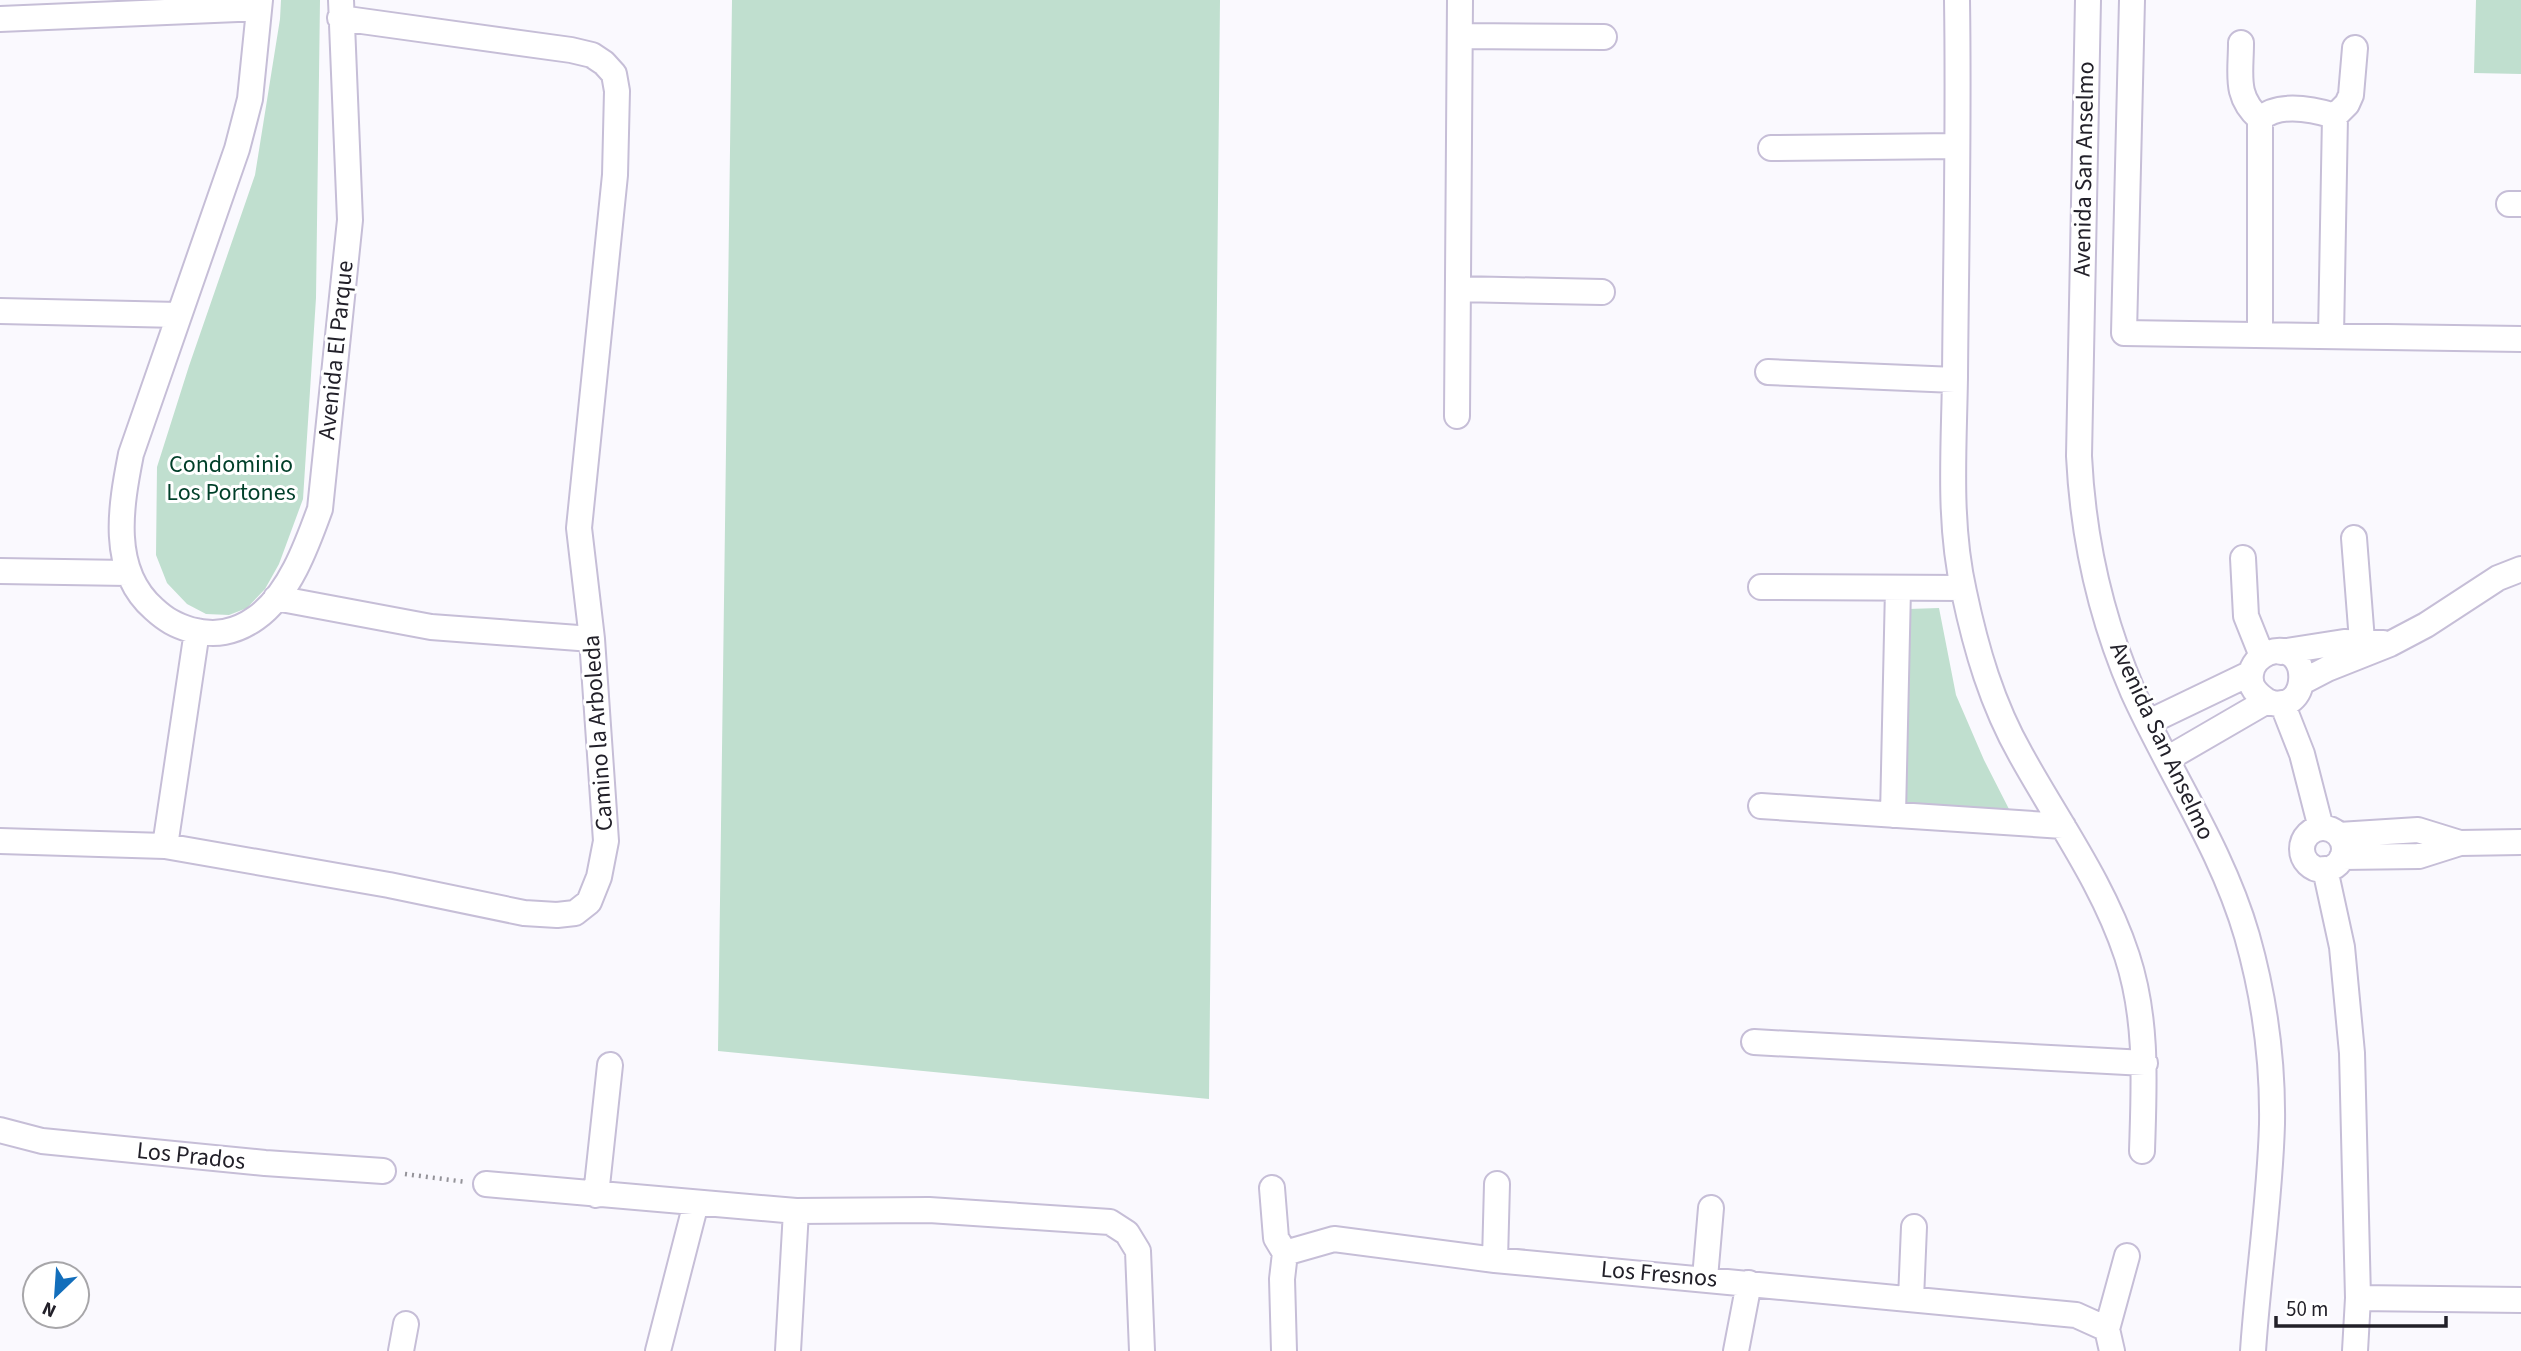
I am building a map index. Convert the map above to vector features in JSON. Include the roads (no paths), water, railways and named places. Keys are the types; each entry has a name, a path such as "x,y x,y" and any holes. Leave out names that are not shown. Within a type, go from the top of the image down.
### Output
{"street":[{"path":"1457,416 1460,0"},
{"path":"1957,0 1954,478 1962,588 1981,666 2019,753 2106,902 2127,957 2138,998 2145,1063 2142,1152"},
{"name":"Avenida San Anselmo","path":"2088,0 2079,422 2081,490 2090,557 2101,602 2120,659 2232,893 2254,964 2267,1037 2272,1123 2253,1351"},
{"path":"2132,0 2124,333 2521,338"},
{"path":"0,19 260,4"},
{"name":"Avenida El Parque","path":"260,4 250,99 131,454 122,499 122,540 128,573 144,600 172,625 197,631 228,633 257,618 276,598 305,551 320,509 350,220 340,9"},
{"name":"Camino la Arboleda","path":"0,841 165,846 388,885 524,913 575,913 589,902 599,877 607,841 600,780 592,639 579,528 615,175 617,91 614,74 592,55 572,50 340,9"},
{"path":"1460,36 1604,37"},
{"path":"2241,43 2240,93 2248,108 2260,119 2260,335"},
{"path":"2331,335 2335,116 2347,104 2351,95 2354,48"},
{"path":"2260,119 2277,109 2308,110 2335,116"},
{"path":"1771,148 1956,146"},
{"path":"1458,289 1602,292"},
{"path":"0,311 179,315"},
{"path":"1768,372 1955,380"},
{"path":"2354,538 2361,641"},
{"path":"2243,558 2246,616 2265,660"},
{"path":"2302,682 2327,668 2390,644 2426,625 2498,578 2521,569"},
{"path":"0,571 128,573"},
{"path":"1761,587 1962,588"},
{"path":"1893,815 1898,588"},
{"path":"276,598 430,627 592,639"},
{"path":"165,846 197,631"},
{"path":"2149,722 2265,660 2361,641 2390,644"},
{"path":"2167,759 2275,702 2291,699 2302,682 2298,663 2290,656 2265,660 2251,683 2255,692 2275,702 2302,754 2332,848 2353,1053 2358,1298 2355,1351"},
{"path":"1761,806 2063,826"},
{"path":"2332,848 2419,856 2460,844 2521,842"},
{"path":"1754,1041 2145,1063"},
{"path":"596,1195 610,1065"},
{"name":"Los Prados","path":"0,1130 42,1141 265,1163 383,1171"},
{"path":"486,1184 796,1211 929,1210 1110,1222 1127,1233 1138,1251 1142,1351"},
{"path":"1495,1259 1497,1184"},
{"path":"1272,1188 1276,1238 1285,1253 1282,1279 1284,1351"},
{"path":"658,1351 696,1203"},
{"path":"1705,1278 1711,1208"},
{"path":"788,1351 796,1211"},
{"path":"1911,1300 1914,1227"},
{"name":"Los Fresnos","path":"1285,1253 1334,1239 1495,1259 2076,1315 2109,1340"},
{"path":"2109,1340 2127,1256"},
{"path":"1736,1351 1749,1283"},
{"path":"2358,1298 2521,1300"},
{"path":"401,1351 406,1324"}],"park label":[{"name":"Condominio Los Portones","path":"231,478"}]}
